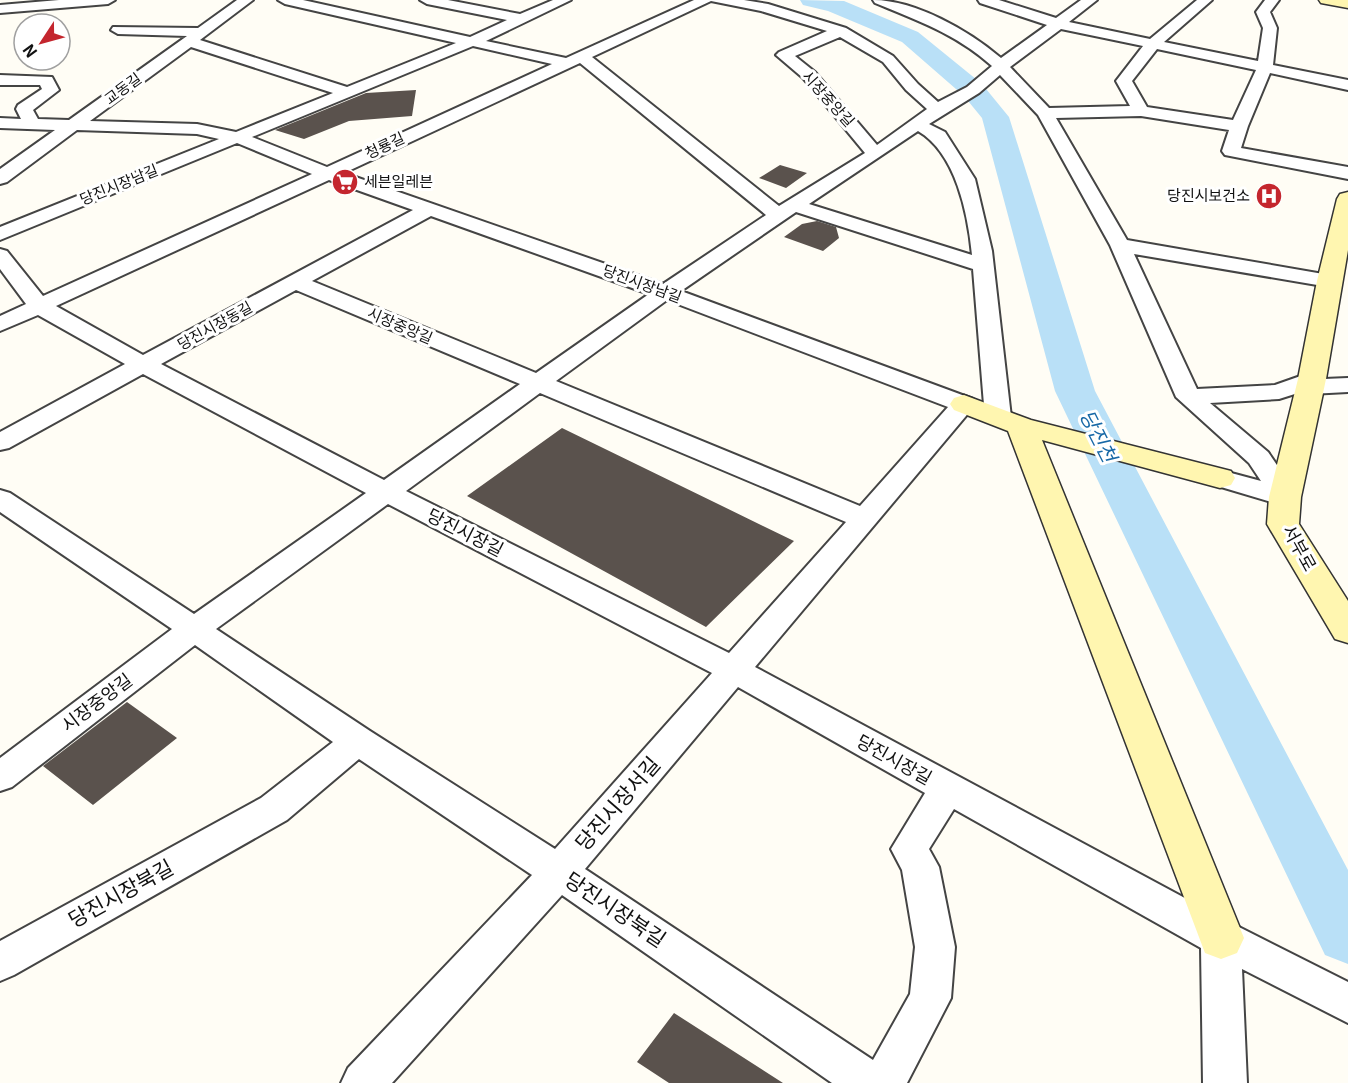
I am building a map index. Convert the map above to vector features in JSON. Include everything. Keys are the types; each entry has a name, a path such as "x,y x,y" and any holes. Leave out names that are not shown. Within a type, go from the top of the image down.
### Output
{"main road":[{"path":"1327,0 1348,3"},
{"name":"서부로","path":"1348,199 1342,253 1329,281 1311,383 1285,497 1283,524 1348,630"},
{"name":"당진시장남길","path":"963,404 1022,425 1220,478"},
{"path":"1022,425 1221,938"}],"street":[{"path":"0,9 108,0"},
{"name":"교동길","path":"0,178 246,0"},
{"path":"285,0 311,3 473,41 588,61 786,210 983,265"},
{"path":"427,0 522,19"},
{"name":"당진시장남길","path":"0,234 473,41 564,0"},
{"name":"청룡길","path":"0,324 705,0"},
{"path":"717,0 763,7 842,31 888,59 912,87 937,110"},
{"path":"880,0 942,25 976,44 1001,66 1046,114 1120,244 1188,397 1259,458 1285,497"},
{"path":"985,0 1059,24 1348,85"},
{"path":"194,629 665,292 786,210 875,154 937,110 973,90 1001,66 1090,0"},
{"path":"1141,111 1124,81 1153,44 1205,0"},
{"path":"1272,0 1263,12 1270,28 1265,68 1239,126 1232,151 1348,173"},
{"path":"118,30 195,37 347,92"},
{"name":"시장중앙길","path":"842,31 784,55 809,75 875,154"},
{"path":"0,80 46,80 51,90 24,109 33,124"},
{"path":"1046,114 1141,111 1239,126"},
{"name":"당진시장남길","path":"0,123 197,129 237,137 429,209 665,292 963,404"},
{"path":"917,124 939,136 966,179 983,265 1022,425"},
{"name":"당진시장동길","path":"0,442 429,209"},
{"path":"1120,244 1198,250 1329,281"},
{"name":"당진시장길","path":"0,255 39,306 144,365 384,492 734,670 1221,938 1348,1003"},
{"name":"시장중앙길","path":"296,282 537,384"},
{"path":"1188,397 1279,392 1311,383 1348,385"},
{"path":"537,384 865,519"},
{"name":"당진시장서길","path":"363,1083 559,872 963,404"},
{"path":"1220,478 1285,497"},
{"name":"당진시장북길","path":"0,500 358,741 559,872 869,1083"},
{"name":"시장중앙길","path":"0,777 194,629"},
{"name":"당진시장북길","path":"0,962 274,809 358,741"},
{"name":"당진시장길","path":"884,1083 930,999 935,947 920,867 909,849 947,789"},
{"path":"1221,938 1225,1083"}],"building":[{"path":"416,90 412,116 349,121 304,139 275,130 366,93"},
{"path":"780,165 807,173 786,188 759,178"},
{"path":"817,221 836,227 839,238 823,251 784,237 802,224"},
{"path":"562,428 794,541 706,627 467,496"},
{"path":"127,702 177,738 93,805 43,766"},
{"path":"674,1013 783,1083 669,1083 637,1062"}],"waterway":[{"name":"당진천","path":"811,0 836,6 910,37 973,90 995,117 1075,391 1348,934"}],"place":[{"name":"세븐일레븐","path":"345,182"},
{"name":"당진시보건소","path":"1269,196"}]}
